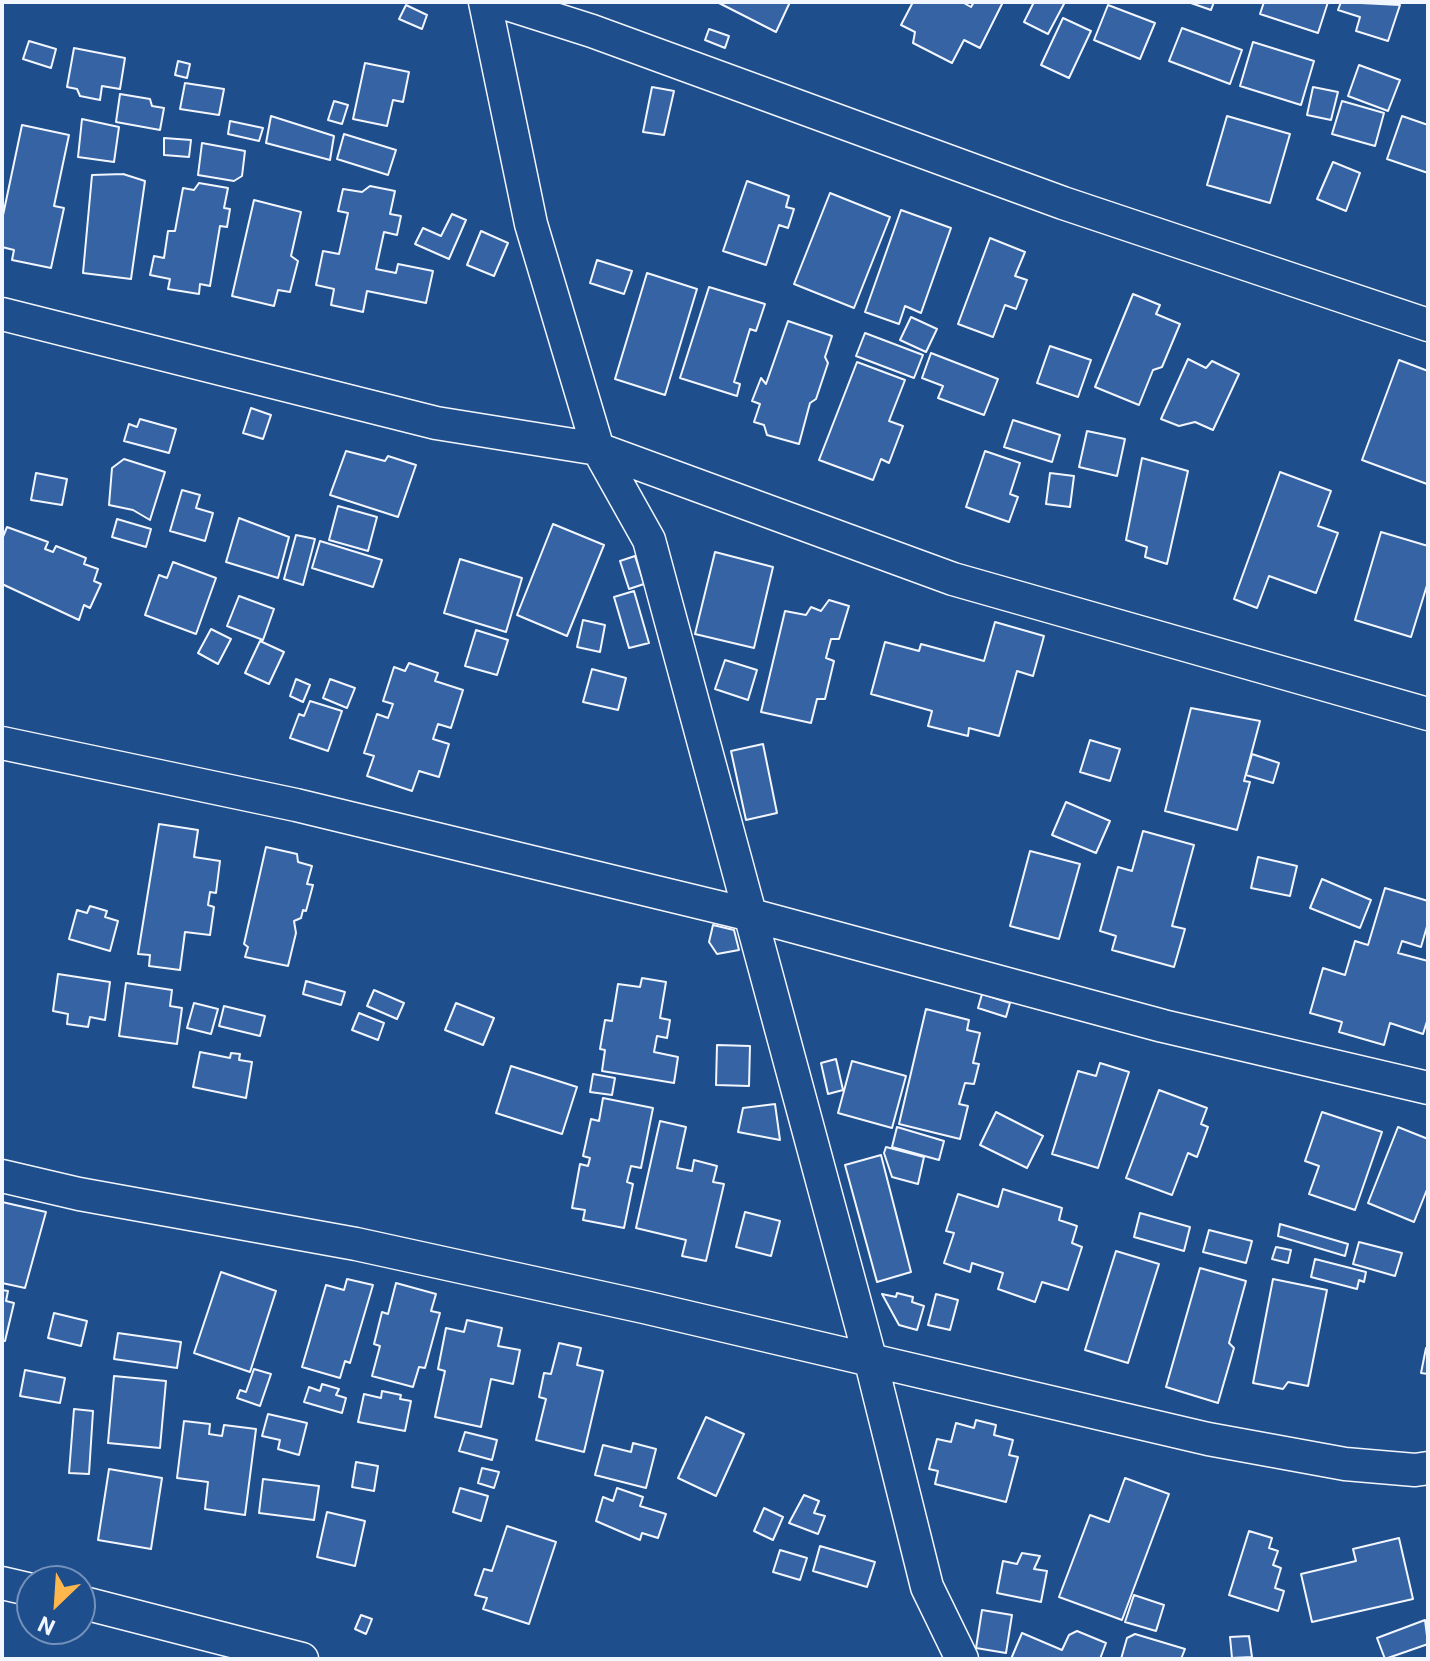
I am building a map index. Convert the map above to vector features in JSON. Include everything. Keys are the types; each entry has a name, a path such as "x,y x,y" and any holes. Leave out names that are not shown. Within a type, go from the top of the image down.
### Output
{"street":[{"path":"485,2 531,224 598,449 649,540 870,1358 927,1587 962,1659"},
{"path":"501,2 620,41 1063,203 1428,325"},
{"path":"2,314 436,423 598,449 953,579 1428,714"},
{"path":"2,743 296,805 751,915 1163,1026 1428,1088"},
{"path":"2,1176 79,1194 356,1244 870,1358 1208,1439 1345,1464 1415,1470 1428,1468"},
{"path":"96,1606 302,1659"}],"building":[{"path":"717,2 790,2 776,32"},
{"path":"913,2 962,2 971,7 974,2 1003,2 980,48 964,40 952,63 913,43 915,32 901,25"},
{"path":"1034,2 1065,2 1048,34 1024,22"},
{"path":"1188,2 1214,2 1211,10"},
{"path":"1264,2 1328,2 1318,33 1260,14"},
{"path":"1341,2 1400,5 1388,41 1356,31 1360,17 1338,10"},
{"path":"406,5 427,15 422,29 399,19"},
{"path":"1108,5 1155,23 1140,59 1094,40"},
{"path":"1063,18 1091,31 1069,78 1041,65"},
{"path":"1182,28 1242,50 1230,84 1169,61"},
{"path":"709,29 729,36 725,48 705,40"},
{"path":"29,41 56,49 51,68 23,59"},
{"path":"1253,42 1314,61 1301,105 1240,86"},
{"path":"74,48 125,58 120,89 102,86 100,100 80,96 77,89 67,87"},
{"path":"178,61 190,64 187,78 175,75"},
{"path":"365,63 409,72 403,102 393,100 387,126 353,119"},
{"path":"1359,65 1400,80 1388,111 1348,96"},
{"path":"185,83 224,89 219,115 180,109"},
{"path":"652,87 674,91 664,135 643,132"},
{"path":"1313,87 1338,92 1331,120 1307,115"},
{"path":"120,94 150,99 152,106 164,108 160,130 116,122"},
{"path":"334,101 348,105 342,124 328,120"},
{"path":"1342,101 1384,113 1375,146 1332,134"},
{"path":"271,116 334,136 330,160 266,143"},
{"path":"1227,116 1290,134 1270,203 1207,185"},
{"path":"1402,116 1428,125 1428,173 1387,159"},
{"path":"82,119 119,127 114,162 78,157"},
{"path":"230,121 263,128 259,141 228,134"},
{"path":"22,125 69,135 54,206 64,208 51,268 12,260 14,250 2,247 2,220"},
{"path":"344,134 396,150 388,175 337,159"},
{"path":"164,138 191,140 189,157 164,155"},
{"path":"202,143 245,151 242,176 234,181 198,175"},
{"path":"1333,162 1360,173 1346,211 1317,199"},
{"path":"123,174 145,181 131,279 83,273 92,175"},
{"path":"747,181 789,196 786,207 794,209 788,228 779,225 766,265 723,251"},
{"path":"199,183 228,188 224,208 230,209 227,227 220,226 210,286 200,284 199,294 168,289 170,279 150,275 154,256 164,258 168,231 175,231 183,188 194,190"},
{"path":"370,186 395,191 390,214 401,216 397,235 384,232 376,269 396,273 398,264 433,271 426,303 367,291 363,312 331,305 334,289 316,285 323,251 339,254 348,213 338,211 343,189 362,192"},
{"path":"830,193 890,217 854,308 794,284"},
{"path":"254,200 301,212 291,256 298,261 290,292 278,290 274,306 232,296"},
{"path":"901,210 951,228 921,313 905,306 899,324 865,312"},
{"path":"452,214 466,220 449,259 415,244 423,228 441,236"},
{"path":"481,231 508,243 494,276 467,265"},
{"path":"990,238 1025,252 1015,276 1027,280 1016,309 1005,305 993,337 958,324"},
{"path":"597,260 632,271 624,294 590,283"},
{"path":"647,273 697,289 665,395 615,379"},
{"path":"709,287 765,304 756,331 750,329 734,382 740,384 737,396 680,378"},
{"path":"1133,294 1160,305 1156,314 1180,324 1162,367 1153,370 1139,405 1095,387"},
{"path":"911,317 937,329 926,352 900,340"},
{"path":"788,321 832,336 825,357 828,363 816,399 810,403 799,444 767,435 764,425 754,422 760,404 752,401 761,378 766,384"},
{"path":"865,333 923,355 914,378 856,356"},
{"path":"1050,346 1091,360 1078,397 1037,383"},
{"path":"931,353 998,379 984,415 938,398 943,386 922,378"},
{"path":"1188,359 1206,368 1212,361 1239,374 1213,430 1195,422 1179,426 1161,419"},
{"path":"1399,360 1428,371 1427,484 1362,460"},
{"path":"857,362 905,380 889,421 903,426 889,463 881,459 873,480 819,460"},
{"path":"251,408 271,415 263,439 243,433"},
{"path":"140,419 176,429 169,453 124,441 129,424 137,427"},
{"path":"1013,420 1060,435 1052,462 1004,447"},
{"path":"1087,431 1125,439 1117,476 1079,467"},
{"path":"346,451 385,461 388,456 416,465 398,517 330,495"},
{"path":"985,451 1020,463 1010,494 1018,497 1009,522 966,507"},
{"path":"1142,458 1188,471 1167,564 1145,557 1147,547 1126,540"},
{"path":"124,459 165,472 150,520 133,510 109,505 112,468"},
{"path":"1280,472 1331,491 1318,526 1338,533 1316,593 1269,576 1257,608 1234,599"},
{"path":"36,473 67,479 62,505 31,500"},
{"path":"1050,473 1074,476 1070,507 1046,504"},
{"path":"182,490 200,495 196,508 213,513 205,541 170,531"},
{"path":"338,506 377,517 368,551 329,540"},
{"path":"239,518 289,537 278,578 226,562"},
{"path":"117,519 151,529 146,547 112,537"},
{"path":"553,524 604,545 567,636 517,615"},
{"path":"7,527 48,542 45,549 53,552 56,546 86,558 84,564 98,569 94,581 101,584 90,608 84,605 79,620 2,584 2,539"},
{"path":"1381,532 1428,546 1428,582 1411,637 1355,620"},
{"path":"296,535 315,539 303,585 284,579"},
{"path":"320,541 382,560 373,587 312,568"},
{"path":"715,552 773,567 754,648 695,634"},
{"path":"635,556 644,584 629,589 620,561"},
{"path":"460,559 522,578 506,632 444,613"},
{"path":"173,562 216,578 196,634 145,615 159,575 167,578"},
{"path":"634,591 649,643 629,648 614,597"},
{"path":"239,596 274,609 263,640 227,626"},
{"path":"829,600 849,606 839,639 831,639 826,658 834,661 825,699 817,699 811,723 761,712 785,611 806,615 811,607 821,611"},
{"path":"583,620 605,625 600,652 577,647"},
{"path":"995,622 1044,636 1033,676 1017,671 999,736 969,728 968,736 928,726 932,711 871,694 885,642 919,651 921,644 984,661"},
{"path":"211,629 231,639 218,664 198,653"},
{"path":"476,630 508,640 497,675 465,666"},
{"path":"260,641 284,652 269,684 245,673"},
{"path":"725,660 757,670 748,700 715,689"},
{"path":"409,663 438,673 435,681 463,690 451,728 438,724 433,739 449,744 439,777 419,771 412,791 367,776 374,756 364,753 377,714 388,718 393,704 383,701 394,667 405,671"},
{"path":"592,669 626,678 618,710 583,702"},
{"path":"296,679 310,685 303,702 290,696"},
{"path":"330,679 355,688 347,708 323,698"},
{"path":"310,701 342,711 328,751 290,738 299,714 304,716"},
{"path":"1191,708 1260,721 1244,781 1250,782 1237,830 1165,811"},
{"path":"1090,740 1120,749 1110,781 1080,772"},
{"path":"763,744 777,813 746,820 731,751"},
{"path":"1252,754 1279,763 1273,783 1246,775"},
{"path":"1066,802 1110,821 1096,853 1052,835"},
{"path":"159,824 198,830 194,857 220,861 216,893 210,892 208,905 214,907 210,935 185,932 180,970 149,966 150,955 138,954"},
{"path":"1143,831 1194,845 1172,926 1185,929 1174,967 1112,950 1116,936 1100,931 1118,867 1132,871"},
{"path":"266,847 297,854 298,862 312,866 307,884 313,885 306,911 303,910 301,918 294,921 296,933 288,966 245,957 248,947 244,944"},
{"path":"1030,851 1080,864 1059,939 1010,926"},
{"path":"1258,857 1297,866 1290,896 1251,888"},
{"path":"1322,879 1371,900 1360,928 1310,908"},
{"path":"1385,888 1428,901 1428,923 1421,947 1402,941 1398,953 1428,961 1428,1018 1423,1034 1390,1023 1384,1045 1339,1032 1342,1022 1310,1013 1323,968 1345,975 1355,941 1368,945"},
{"path":"90,906 107,911 105,917 118,921 110,951 69,939 77,910 87,913"},
{"path":"713,925 734,930 739,950 717,954 709,942"},
{"path":"58,974 110,982 105,1020 90,1017 88,1027 67,1024 68,1014 53,1011"},
{"path":"642,978 666,982 660,1018 670,1020 667,1038 657,1036 654,1052 678,1057 674,1083 602,1071 605,1050 600,1049 605,1020 612,1021 618,984 640,987"},
{"path":"306,981 345,992 341,1005 303,994"},
{"path":"126,983 172,990 170,1006 182,1008 177,1044 119,1036"},
{"path":"374,990 404,1003 397,1019 367,1006"},
{"path":"982,994 1010,1003 1006,1017 978,1008"},
{"path":"194,1003 218,1009 211,1034 187,1028"},
{"path":"456,1003 494,1018 483,1045 445,1030"},
{"path":"224,1006 265,1016 260,1036 219,1026"},
{"path":"926,1009 969,1020 967,1030 980,1033 973,1063 979,1064 974,1084 965,1083 959,1104 968,1106 960,1139 899,1124"},
{"path":"359,1013 384,1023 378,1040 352,1030"},
{"path":"717,1045 750,1046 749,1086 716,1085"},
{"path":"200,1052 230,1058 231,1053 240,1054 239,1060 252,1062 246,1098 193,1087"},
{"path":"836,1059 843,1090 828,1094 821,1063"},
{"path":"852,1061 906,1076 892,1128 838,1113"},
{"path":"1100,1063 1129,1072 1098,1168 1052,1154 1078,1071 1096,1076"},
{"path":"511,1066 577,1087 562,1134 496,1113"},
{"path":"593,1074 615,1078 612,1095 590,1092"},
{"path":"1159,1090 1207,1108 1201,1124 1208,1127 1197,1157 1188,1153 1172,1195 1126,1178"},
{"path":"603,1098 653,1108 641,1168 631,1166 627,1182 633,1184 624,1228 583,1220 585,1210 572,1208 580,1164 588,1166 590,1158 583,1156 591,1119 599,1121"},
{"path":"775,1104 780,1140 738,1132 743,1108"},
{"path":"996,1112 1043,1136 1027,1168 980,1145"},
{"path":"1322,1112 1382,1132 1355,1210 1309,1194 1319,1166 1305,1161"},
{"path":"660,1121 686,1127 677,1168 692,1171 694,1160 717,1166 713,1182 724,1184 706,1261 682,1256 686,1240 636,1228"},
{"path":"897,1127 944,1141 939,1160 892,1147"},
{"path":"1398,1127 1428,1139 1428,1187 1414,1222 1368,1203"},
{"path":"886,1147 924,1157 918,1184 892,1177 884,1153"},
{"path":"881,1155 911,1272 877,1282 845,1165"},
{"path":"1003,1189 1062,1208 1059,1220 1077,1226 1072,1243 1082,1247 1068,1290 1042,1282 1035,1302 998,1289 1003,1273 972,1263 970,1272 944,1263 954,1233 946,1231 958,1194 998,1207"},
{"path":"2,1202 46,1212 25,1288 2,1283"},
{"path":"745,1212 780,1221 771,1256 736,1247"},
{"path":"1140,1213 1190,1227 1184,1251 1134,1237"},
{"path":"1280,1224 1348,1244 1345,1256 1278,1236"},
{"path":"1209,1230 1252,1241 1246,1263 1203,1252"},
{"path":"1359,1242 1402,1253 1395,1276 1353,1264"},
{"path":"1276,1247 1291,1250 1288,1263 1272,1259"},
{"path":"1116,1251 1159,1264 1128,1363 1085,1350"},
{"path":"1315,1259 1366,1272 1364,1282 1359,1280 1357,1289 1311,1277"},
{"path":"1200,1268 1246,1281 1229,1343 1234,1348 1218,1403 1166,1387"},
{"path":"221,1272 276,1291 250,1372 194,1353"},
{"path":"347,1279 373,1285 350,1363 345,1361 340,1378 302,1367 326,1285 344,1290"},
{"path":"1273,1279 1327,1290 1308,1386 1288,1382 1283,1389 1253,1383"},
{"path":"396,1283 436,1294 431,1311 440,1313 425,1368 419,1367 413,1387 372,1376 380,1346 374,1344 382,1312 388,1314"},
{"path":"2,1290 8,1291 6,1301 14,1303 5,1341 2,1341"},
{"path":"897,1293 913,1297 912,1302 924,1306 917,1330 899,1325 882,1294 896,1297"},
{"path":"936,1294 958,1300 950,1330 928,1325"},
{"path":"54,1313 87,1321 81,1346 48,1338"},
{"path":"467,1320 502,1328 498,1346 520,1350 513,1384 491,1379 481,1427 435,1417 445,1371 438,1369 446,1328 464,1332"},
{"path":"118,1333 181,1342 177,1368 114,1359"},
{"path":"559,1343 581,1348 577,1365 603,1371 584,1452 536,1440 546,1399 539,1397 544,1373 551,1374"},
{"path":"1428,1348 1428,1374 1421,1373"},
{"path":"254,1369 271,1374 260,1406 237,1398 240,1390 246,1392"},
{"path":"25,1370 65,1378 60,1403 20,1396"},
{"path":"114,1376 166,1381 160,1448 108,1443"},
{"path":"322,1384 339,1389 336,1395 346,1398 342,1413 304,1402 309,1387 320,1391"},
{"path":"382,1391 401,1395 400,1399 411,1401 405,1431 358,1422 364,1394 381,1398"},
{"path":"74,1409 93,1411 89,1474 69,1473"},
{"path":"268,1414 307,1423 299,1455 278,1449 280,1440 262,1436"},
{"path":"706,1417 744,1434 716,1496 678,1478"},
{"path":"976,1420 996,1425 994,1435 1013,1440 1009,1455 1018,1457 1006,1502 935,1484 938,1471 929,1469 937,1439 951,1442 956,1423 974,1428"},
{"path":"184,1421 210,1424 209,1434 222,1436 224,1425 256,1429 245,1515 205,1509 208,1482 177,1478"},
{"path":"465,1432 497,1440 492,1460 459,1451"},
{"path":"633,1443 656,1449 646,1488 595,1475 603,1445 631,1452"},
{"path":"356,1462 378,1466 374,1491 352,1487"},
{"path":"482,1468 499,1472 494,1488 478,1483"},
{"path":"109,1469 162,1478 151,1549 98,1540"},
{"path":"1125,1478 1169,1494 1122,1620 1059,1597 1090,1515 1109,1522"},
{"path":"263,1479 319,1486 314,1520 259,1513"},
{"path":"460,1488 488,1496 481,1521 453,1512"},
{"path":"617,1488 643,1497 640,1506 666,1514 658,1538 642,1533 640,1540 596,1521 603,1497 613,1501"},
{"path":"804,1495 819,1501 814,1513 825,1516 818,1534 789,1523"},
{"path":"764,1508 783,1517 773,1540 754,1531"},
{"path":"327,1512 365,1521 355,1566 317,1557"},
{"path":"507,1526 556,1542 529,1624 483,1609 487,1598 475,1595 484,1569 492,1571"},
{"path":"1249,1531 1272,1538 1269,1548 1278,1551 1273,1565 1281,1568 1275,1588 1284,1591 1278,1611 1229,1595"},
{"path":"1399,1538 1413,1599 1312,1622 1301,1574 1356,1561 1353,1549"},
{"path":"820,1546 875,1562 867,1587 813,1571"},
{"path":"780,1550 807,1558 800,1580 773,1572"},
{"path":"1022,1553 1040,1556 1034,1569 1047,1571 1041,1602 997,1593 1003,1561 1017,1564"},
{"path":"1134,1595 1164,1605 1156,1631 1125,1622"},
{"path":"982,1610 1012,1615 1006,1653 976,1648"},
{"path":"361,1615 372,1619 366,1634 355,1629"},
{"path":"1425,1620 1428,1644 1385,1659 1377,1638"},
{"path":"1077,1631 1106,1643 1100,1659 1011,1659 1022,1633 1062,1650 1069,1635"},
{"path":"1135,1634 1185,1649 1181,1659 1121,1659 1127,1638"},
{"path":"1249,1636 1252,1657 1232,1658 1230,1637"}]}
